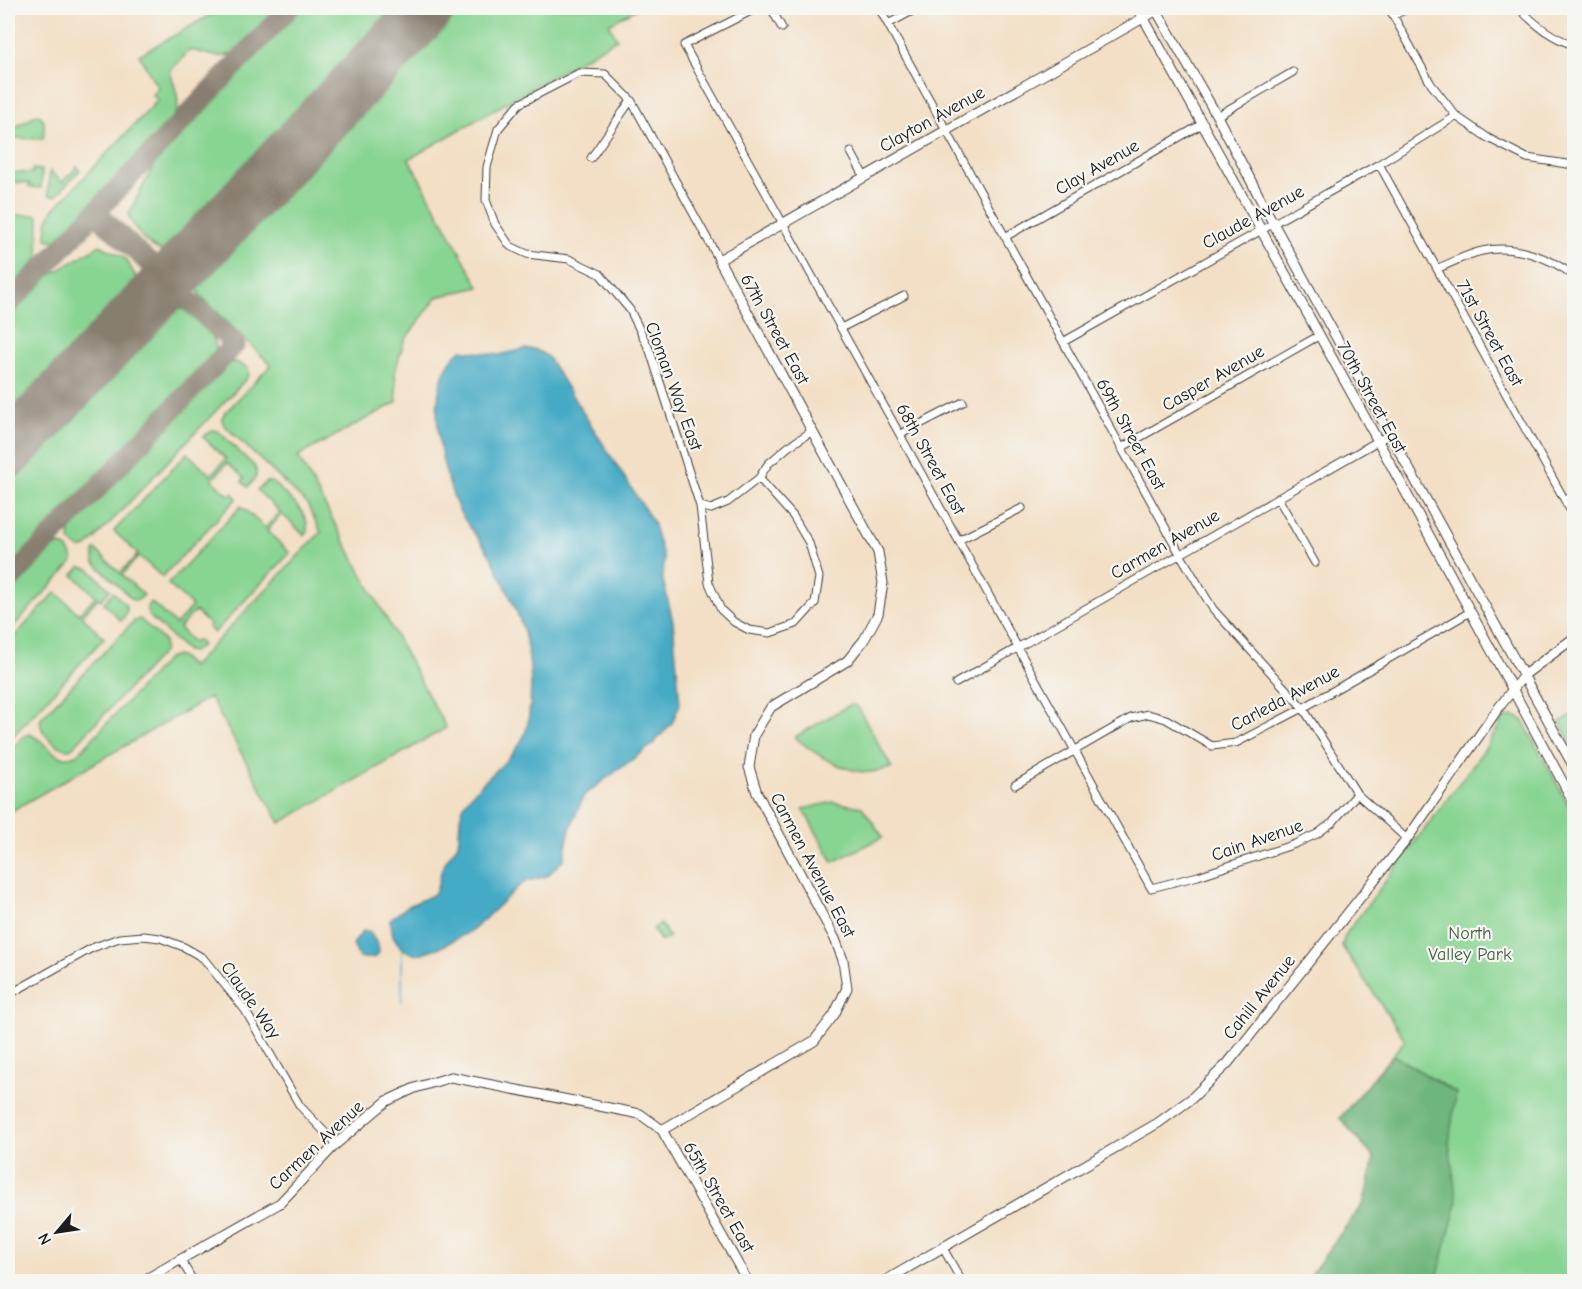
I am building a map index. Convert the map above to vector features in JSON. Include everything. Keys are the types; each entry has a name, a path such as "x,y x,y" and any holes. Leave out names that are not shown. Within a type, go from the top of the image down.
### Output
{"street":[{"name":"68th Street East","path":"756,8 684,45 1151,888"},
{"path":"771,8 782,28"},
{"name":"69th Street East","path":"879,8 1180,555 1213,609 1303,708 1357,794 1407,839"},
{"path":"888,24 918,8"},
{"name":"70th Street East","path":"1138,8 1204,123 1575,803"},
{"name":"70th Street East","path":"1158,8 1273,223 1575,767"},
{"name":"Clayton Avenue","path":"719,260 1158,8"},
{"path":"1389,8 1431,84 1456,116 1488,138 1527,158 1575,165"},
{"path":"1394,15 1408,8"},
{"path":"1519,8 1533,23 1563,41 1575,45"},
{"name":"Cloman Way East","path":"605,74 579,72 519,104 498,129 487,167 486,200 495,224 510,246 527,254 568,259 600,274 630,310 650,351 700,506 709,583 722,610 734,622 749,630 770,633 796,624 815,603 819,577 809,543 793,516 759,478"},
{"path":"1216,116 1293,72"},
{"name":"67th Street East","path":"605,74 631,100 878,552 883,583 878,614"},
{"path":"591,158 631,100"},
{"name":"Claude Avenue","path":"1063,342 1379,164 1456,116"},
{"name":"Clay Avenue","path":"1005,237 1204,123"},
{"path":"851,152 864,176"},
{"name":"71st Street East","path":"1379,164 1575,517"},
{"path":"1438,268 1482,251 1504,250 1541,258 1575,276"},
{"path":"841,328 904,296"},
{"name":"Casper Avenue","path":"1121,448 1320,335"},
{"path":"901,434 963,402"},
{"path":"700,506 711,509 728,502 759,478 768,464 813,431"},
{"name":"Carmen Avenue","path":"956,683 1390,434"},
{"path":"1278,498 1315,563"},
{"path":"959,540 1022,508"},
{"name":"Carleda Avenue","path":"1015,785 1131,718 1148,714 1166,719 1212,746 1236,743 1303,708 1470,612"},
{"name":"Carmen Avenue East","path":"662,1130 814,1041 834,1016 846,988 843,960 835,939 757,793 749,767 753,735 771,706 847,661 864,639 878,614"},
{"name":"Cahill Avenue","path":"884,1281 1158,1123 1191,1099 1228,1063 1407,839 1524,675 1575,638"},
{"name":"Cain Avenue","path":"1151,888 1209,872 1295,844 1317,834 1333,822 1357,794"},
{"name":"Claude Way","path":"8,995 92,948 119,938 144,936 160,938 184,946 203,958 245,1010 300,1106 336,1144"},
{"name":"Carmen Avenue","path":"141,1281 280,1203 336,1144 387,1101 415,1088 452,1077 640,1114 662,1130"},
{"name":"65th Street East","path":"662,1130 748,1281"},
{"path":"943,1248 962,1281"},
{"path":"180,1259 194,1281"}],"green space":[{"path":"223,8 277,8 235,52 229,55 218,56 190,50 170,71 178,99 175,115 55,241 46,239 47,223 52,211 158,100 152,95 158,88 139,55"},
{"path":"302,8 401,8 171,251 157,249 145,240 128,215 155,163"},
{"path":"453,8 638,8 609,24 617,39 409,159 479,287 437,297 404,341 395,372 397,402 298,456 446,728 280,823 210,697 8,813 8,753 24,736 29,734 36,737 57,755 63,757 78,754 168,658 178,657 192,667 321,532 307,504 224,425 222,420 224,414 271,365 200,295 198,283 202,272"},
{"path":"37,114 42,119 43,139 8,138 8,132"},
{"path":"77,167 80,170 56,196 48,194 50,171 62,182"},
{"path":"33,169 42,170 41,188 29,187 29,183 8,182 8,172 32,173"},
{"path":"8,215 37,215 39,218 38,258 8,291"},
{"path":"100,245 125,258 139,285 8,424 8,319 49,276"},
{"path":"178,307 196,318 212,336 216,348 213,356 8,573 8,478 162,315"},
{"path":"236,362 248,368 249,374 246,379 88,546 78,548 74,545 70,541 70,530 222,368 228,363"},
{"path":"212,430 218,431 255,467 255,478 248,487 242,482 244,478 227,463 212,480 229,495 232,493 237,498 162,577 139,556 122,575 144,595 138,600 133,600 94,562 94,551 96,550 120,573 138,554 114,531 187,453 211,475 226,459 203,437"},
{"path":"267,482 272,482 298,506 306,521 305,536 282,514 267,531 290,553 214,633 208,627 210,625 195,611 179,628 194,643 197,640 202,645 193,652 187,651 148,615 147,607 151,602 176,625 192,606 168,584 241,506 265,528 280,512 257,490"},
{"path":"60,545 70,551 73,562 8,632 8,596 54,547"},
{"path":"80,567 89,569 110,590 101,600 98,598 82,616 104,638 8,741 8,643 56,592 79,614 96,596 73,575"},
{"path":"113,592 126,605 125,616 121,621 104,603"},
{"path":"140,619 164,641 164,651 75,745 70,749 54,743 42,729 41,718 134,621"},
{"path":"851,704 858,707 892,768 866,772 853,770 835,764 795,737"},
{"path":"1574,714 1574,748 1560,722"},
{"name":"North Valley Park","path":"1513,716 1522,719 1574,815 1574,1281 1308,1282 1307,1280 1364,1202 1374,1158 1340,1118 1405,1040 1342,946 1345,935 1487,746 1503,719"},
{"path":"833,802 862,807 883,837 833,862 803,809"},
{"path":"661,924 669,937 661,941 653,929"},
{"path":"1393,1055 1456,1093 1449,1143 1457,1203 1436,1281 1308,1281 1364,1202 1374,1158 1340,1118"}],"water":[{"path":"534,349 547,356 653,522 664,559 663,580 673,621 680,704 672,723 652,745 584,795 569,832 564,859 547,876 525,882 518,887 473,930 443,946 416,955 402,949 393,936 390,920 408,906 435,892 443,866 458,843 460,819 465,803 516,749 526,732 531,688 530,665 521,624 491,557 458,508 446,471 438,426 441,383 448,365 461,350 499,355"},
{"path":"363,931 369,931 378,945 379,953 373,958 359,958 353,944"}],"waterway":[{"path":"402,949 402,1001"}],"taxiway":[{"path":"8,305 289,8"},
{"path":"8,582 235,344 95,212"}],"runway":[{"path":"8,451 428,8"}]}
